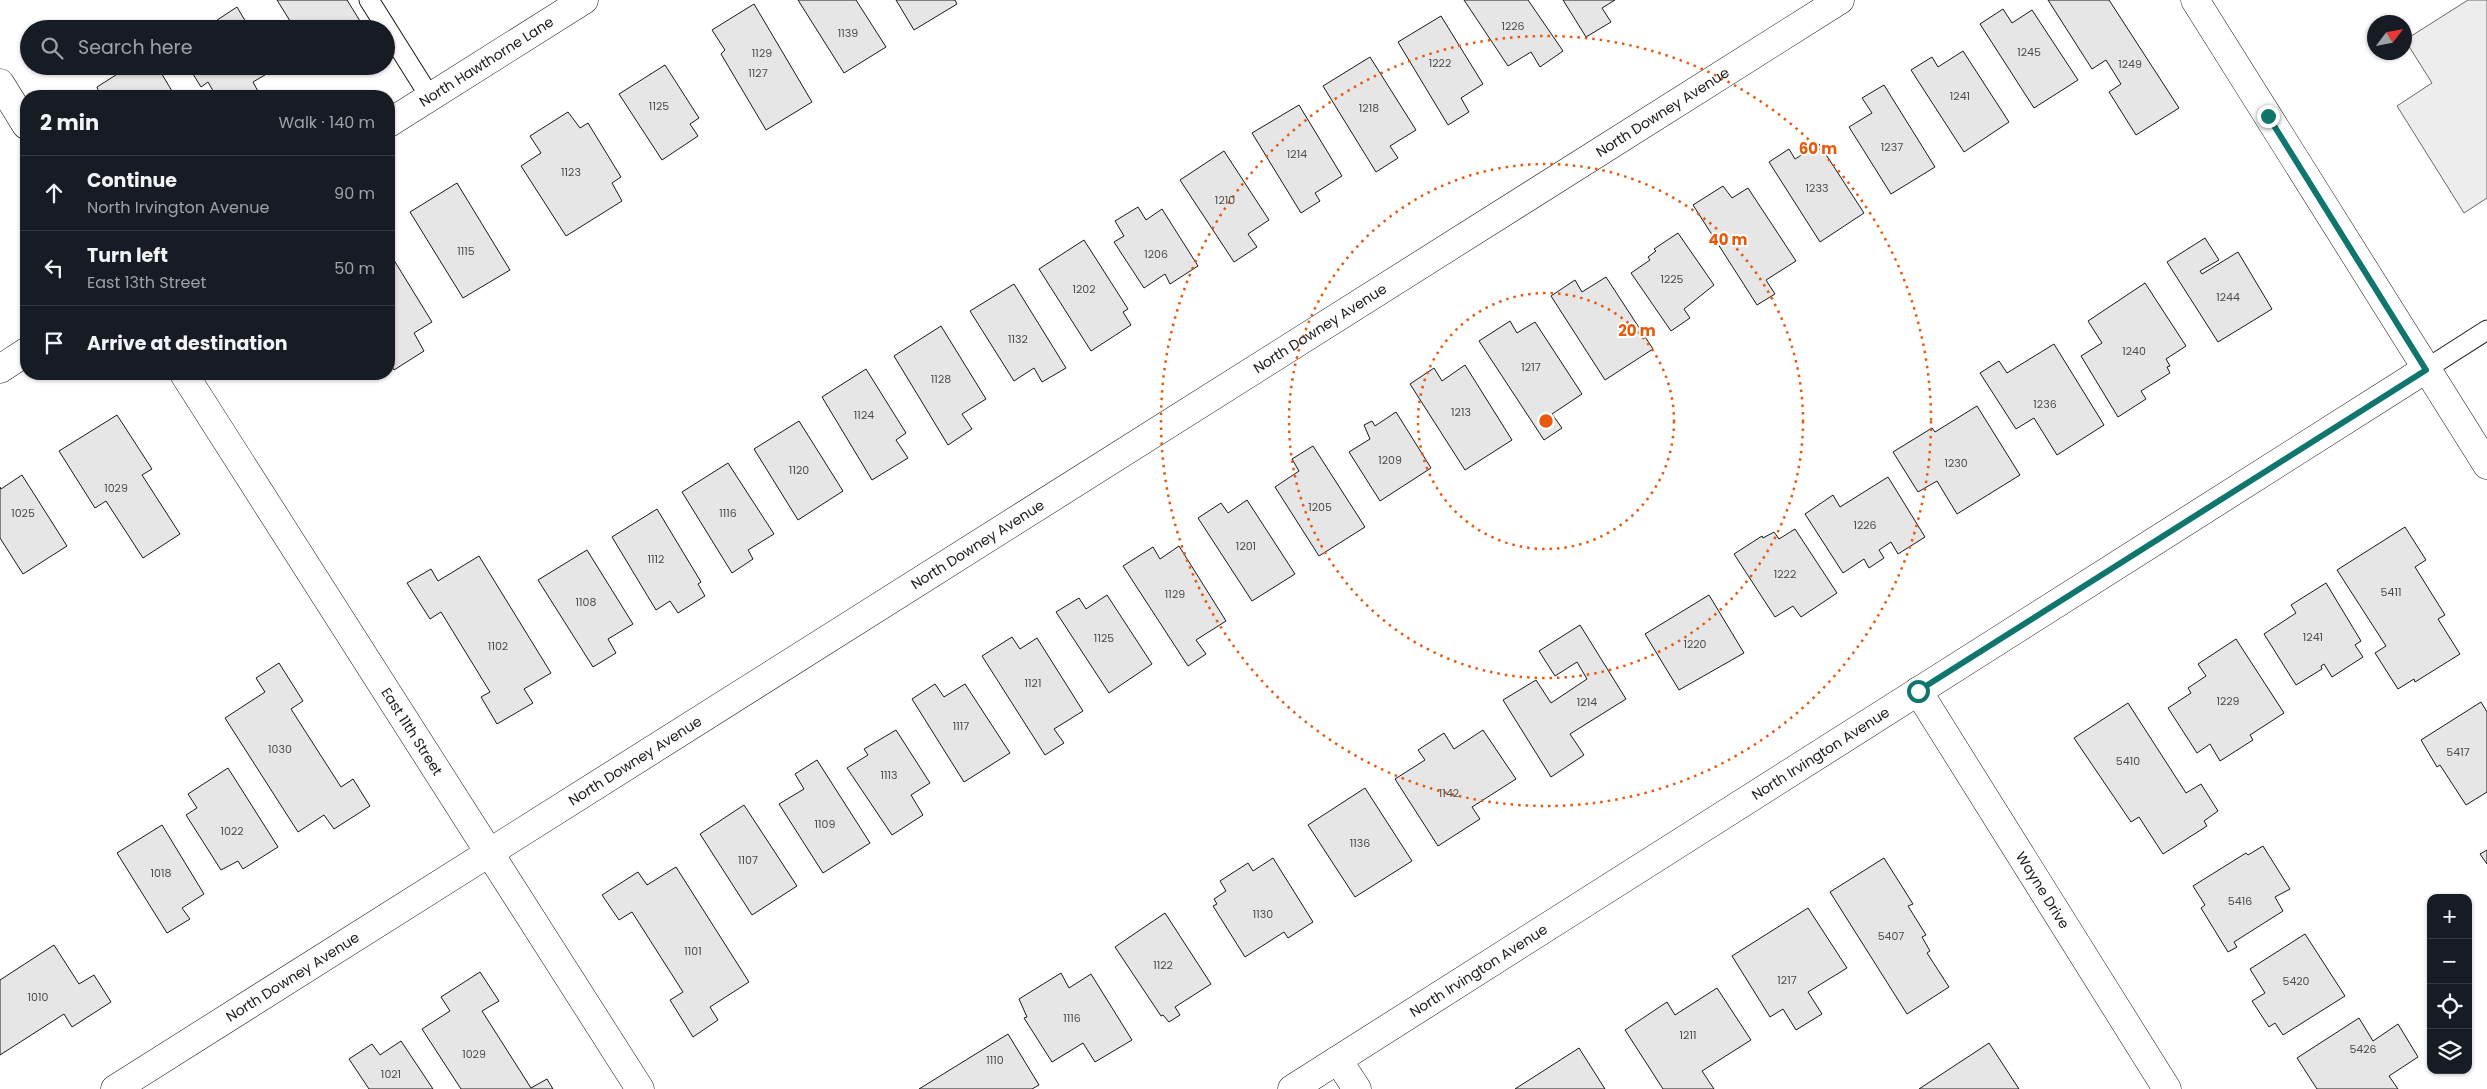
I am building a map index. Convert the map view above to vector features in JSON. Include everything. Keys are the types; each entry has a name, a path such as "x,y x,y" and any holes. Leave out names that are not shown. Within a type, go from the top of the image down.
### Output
{"street":[{"name":"North Hawthorne Lane","path":"395,119 584,0"},
{"name":"North Downey Avenue","path":"115,1089 1840,0"},
{"path":"2195,0 2487,465"},
{"path":"0,83 20,115"},
{"path":"0,369 20,356"},
{"name":"North Irvington Avenue","path":"1292,1089 2426,370"},
{"name":"East 11th Street","path":"188,380 640,1089"},
{"name":"Wayne Drive","path":"1918,691 2168,1089"},
{"path":"1338,1060 1357,1089"}],"lane":[{"path":"369,0 382,20"},
{"path":"395,41 430,97"},
{"path":"2426,370 2487,330"}],"shaded area":[{"path":"2468,0 2487,0 2487,198 2464,213 2397,106 2432,83 2412,51 2412,36"}],"building":[{"path":"277,0 347,0 359,20 289,20"},
{"path":"798,0 856,0 886,47 844,73"},
{"path":"896,0 955,0 957,4 914,30"},
{"path":"1464,0 1528,0 1563,51 1540,67 1531,52 1508,66"},
{"path":"1563,0 1615,0 1602,8 1611,22 1586,37"},
{"path":"2048,0 2109,0 2179,108 2136,135 2109,92 2121,84 2106,60 2092,69"},
{"path":"754,4 812,102 766,130 721,54 725,50 712,30"},
{"path":"237,7 245,20 217,20"},
{"path":"2003,9 2012,23 2032,10 2078,80 2034,108 1980,24"},
{"path":"1441,16 1483,84 1461,98 1469,112 1448,125 1398,42"},
{"path":"1963,51 2009,122 1964,152 1911,70 1932,57 1938,67"},
{"path":"1370,57 1416,130 1390,146 1398,158 1376,172 1323,86"},
{"path":"665,65 699,118 690,124 698,136 662,160 619,94"},
{"path":"116,75 162,75 171,90 98,90 97,87"},
{"path":"194,75 265,75 253,82 257,90 213,90 208,82 201,87"},
{"path":"1884,85 1935,167 1891,194 1849,127 1872,113 1862,98"},
{"path":"1299,105 1342,176 1315,193 1320,201 1301,213 1252,133"},
{"path":"568,112 580,128 588,123 621,177 612,183 622,201 566,236 521,166 541,153 530,136"},
{"path":"1819,144 1864,213 1820,242 1769,162 1789,149 1795,159"},
{"path":"1224,151 1269,220 1248,234 1257,247 1234,262 1180,180"},
{"path":"457,183 510,270 463,298 410,212"},
{"path":"1723,186 1732,198 1748,188 1796,261 1766,280 1775,294 1757,305 1693,205"},
{"path":"1138,207 1146,220 1162,209 1198,266 1170,284 1165,274 1144,288 1114,242 1124,236 1115,221"},
{"path":"1678,233 1714,285 1684,309 1690,318 1671,331 1631,273 1650,260 1648,257 1656,251 1654,249"},
{"path":"2205,238 2219,260 2200,271 2202,274 2238,252 2272,309 2218,342 2167,262"},
{"path":"1084,240 1128,309 1123,312 1131,325 1091,351 1039,269"},
{"path":"395,262 432,322 414,333 424,351 395,369"},
{"path":"1606,277 1653,349 1605,380 1551,296 1575,280 1582,292"},
{"path":"2145,283 2186,346 2166,359 2170,366 2167,367 2170,373 2141,391 2146,399 2118,417 2081,356 2102,343 2088,321"},
{"path":"1014,284 1066,368 1042,382 1034,368 1014,381 970,311"},
{"path":"1510,321 1517,333 1535,322 1582,394 1552,414 1562,428 1544,440 1479,341"},
{"path":"941,326 986,399 962,414 972,429 948,445 894,356"},
{"path":"2054,344 2104,425 2057,455 2034,418 2016,429 1980,373 1999,361 2007,373"},
{"path":"1465,365 1512,440 1465,470 1410,384 1434,368 1442,381"},
{"path":"866,369 906,433 896,440 908,458 872,480 822,397"},
{"path":"1977,406 2020,475 1957,514 1937,481 1918,492 1893,452 1932,428 1935,432"},
{"path":"1396,412 1431,468 1380,501 1349,452 1370,439 1364,425 1372,421 1375,426"},
{"path":"117,415 152,469 142,475 180,534 143,558 106,501 95,508 59,451"},
{"path":"799,421 843,491 798,520 754,449"},
{"path":"1313,446 1365,527 1319,556 1275,487 1299,471 1292,459"},
{"path":"728,463 774,534 748,550 753,559 732,573 682,492"},
{"path":"22,475 67,546 23,574 0,538 0,487 1,489"},
{"path":"1888,477 1925,537 1898,554 1891,542 1879,550 1884,558 1869,568 1864,559 1843,573 1805,514 1833,495 1840,507"},
{"path":"1247,500 1295,574 1252,601 1198,518 1221,503 1228,513"},
{"path":"657,509 701,582 698,584 705,596 678,613 670,601 656,610 612,537"},
{"path":"2405,527 2426,560 2415,567 2445,615 2438,619 2460,654 2415,682 2414,679 2398,689 2375,653 2386,646 2337,570"},
{"path":"1795,529 1837,593 1801,617 1793,606 1775,617 1734,554 1762,536 1763,538 1774,532 1779,539"},
{"path":"1179,546 1226,621 1196,640 1206,654 1188,666 1123,566 1153,547 1160,559"},
{"path":"587,550 633,624 608,639 616,653 593,667 538,580"},
{"path":"479,556 551,673 524,689 533,703 497,724 481,697 490,692 441,612 430,619 407,583 431,569 438,581"},
{"path":"2326,583 2361,641 2355,645 2363,657 2332,677 2324,664 2321,666 2322,669 2296,685 2264,634 2296,613 2291,605"},
{"path":"1107,595 1152,664 1109,693 1056,612 1079,598 1086,609"},
{"path":"1709,595 1744,653 1679,690 1645,634"},
{"path":"1580,625 1626,699 1570,734 1584,755 1551,777 1503,700 1536,680 1551,703 1587,679 1577,662 1555,676 1539,651"},
{"path":"1012,637 1020,649 1037,638 1083,711 1054,729 1064,743 1045,755 982,656"},
{"path":"2236,639 2284,713 2250,735 2253,740 2220,761 2210,744 2197,753 2168,708 2191,693 2188,688 2206,676 2198,664"},
{"path":"279,663 303,701 291,709 341,787 353,779 370,806 334,829 324,815 298,832 225,718 265,692 256,678"},
{"path":"935,684 944,697 965,684 1010,753 964,782 912,699"},
{"path":"2481,702 2487,712 2487,792 2466,805 2440,765 2437,767 2421,740"},
{"path":"2128,703 2186,793 2201,784 2218,811 2204,821 2207,826 2163,854 2139,817 2131,822 2074,738"},
{"path":"896,730 930,783 911,795 923,815 892,835 847,768 868,755 864,749"},
{"path":"1483,730 1516,779 1472,807 1480,819 1438,846 1395,779 1425,760 1418,750 1444,733 1454,749"},
{"path":"817,760 870,843 823,873 779,804 804,789 795,774"},
{"path":"228,768 278,847 243,869 238,861 221,870 186,815 197,808 188,794"},
{"path":"1365,788 1412,861 1355,897 1308,825"},
{"path":"744,805 797,886 752,915 700,834"},
{"path":"162,825 204,894 182,908 190,919 167,933 117,853"},
{"path":"2263,846 2290,889 2275,897 2283,911 2234,942 2237,947 2228,952 2201,908 2205,905 2193,886 2246,853 2248,855"},
{"path":"2487,850 2487,864 2480,854"},
{"path":"1273,858 1313,922 1288,938 1284,932 1245,957 1213,906 1217,904 1214,899 1226,891 1220,881 1248,863 1253,871"},
{"path":"1884,858 1913,904 1908,906 1926,935 1922,937 1930,951 1927,953 1949,987 1907,1014 1830,892"},
{"path":"676,867 749,982 710,1007 718,1020 693,1037 670,1000 683,992 632,912 619,920 602,895 638,872 647,885"},
{"path":"1808,908 1847,968 1808,992 1822,1014 1796,1030 1783,1009 1770,1017 1732,956"},
{"path":"1165,913 1211,984 1175,1007 1180,1015 1169,1022 1163,1015 1161,1016 1115,947"},
{"path":"2305,934 2345,996 2283,1035 2275,1023 2269,1027 2252,1001 2265,993 2250,969"},
{"path":"54,945 79,984 94,975 111,1002 72,1027 64,1014 0,1055 0,980"},
{"path":"480,972 499,1001 482,1011 531,1088 547,1079 553,1089 461,1089 422,1029 450,1011 441,997"},
{"path":"1061,973 1069,988 1091,974 1132,1040 1095,1062 1083,1043 1052,1062 1024,1018 1027,1017 1019,999"},
{"path":"1717,988 1751,1040 1702,1071 1714,1089 1663,1089 1625,1030 1667,1002 1675,1015"},
{"path":"2359,1018 2373,1041 2398,1024 2418,1057 2389,1076 2398,1089 2317,1089 2297,1058"},
{"path":"1008,1034 1039,1085 1032,1089 919,1089"},
{"path":"401,1041 433,1089 369,1089 349,1059 372,1044 380,1055"},
{"path":"1989,1043 2019,1089 1919,1089"},
{"path":"1579,1048 1605,1089 1515,1089"}],"route":[{"path":"1918,691 2426,370 2268,116"}]}
